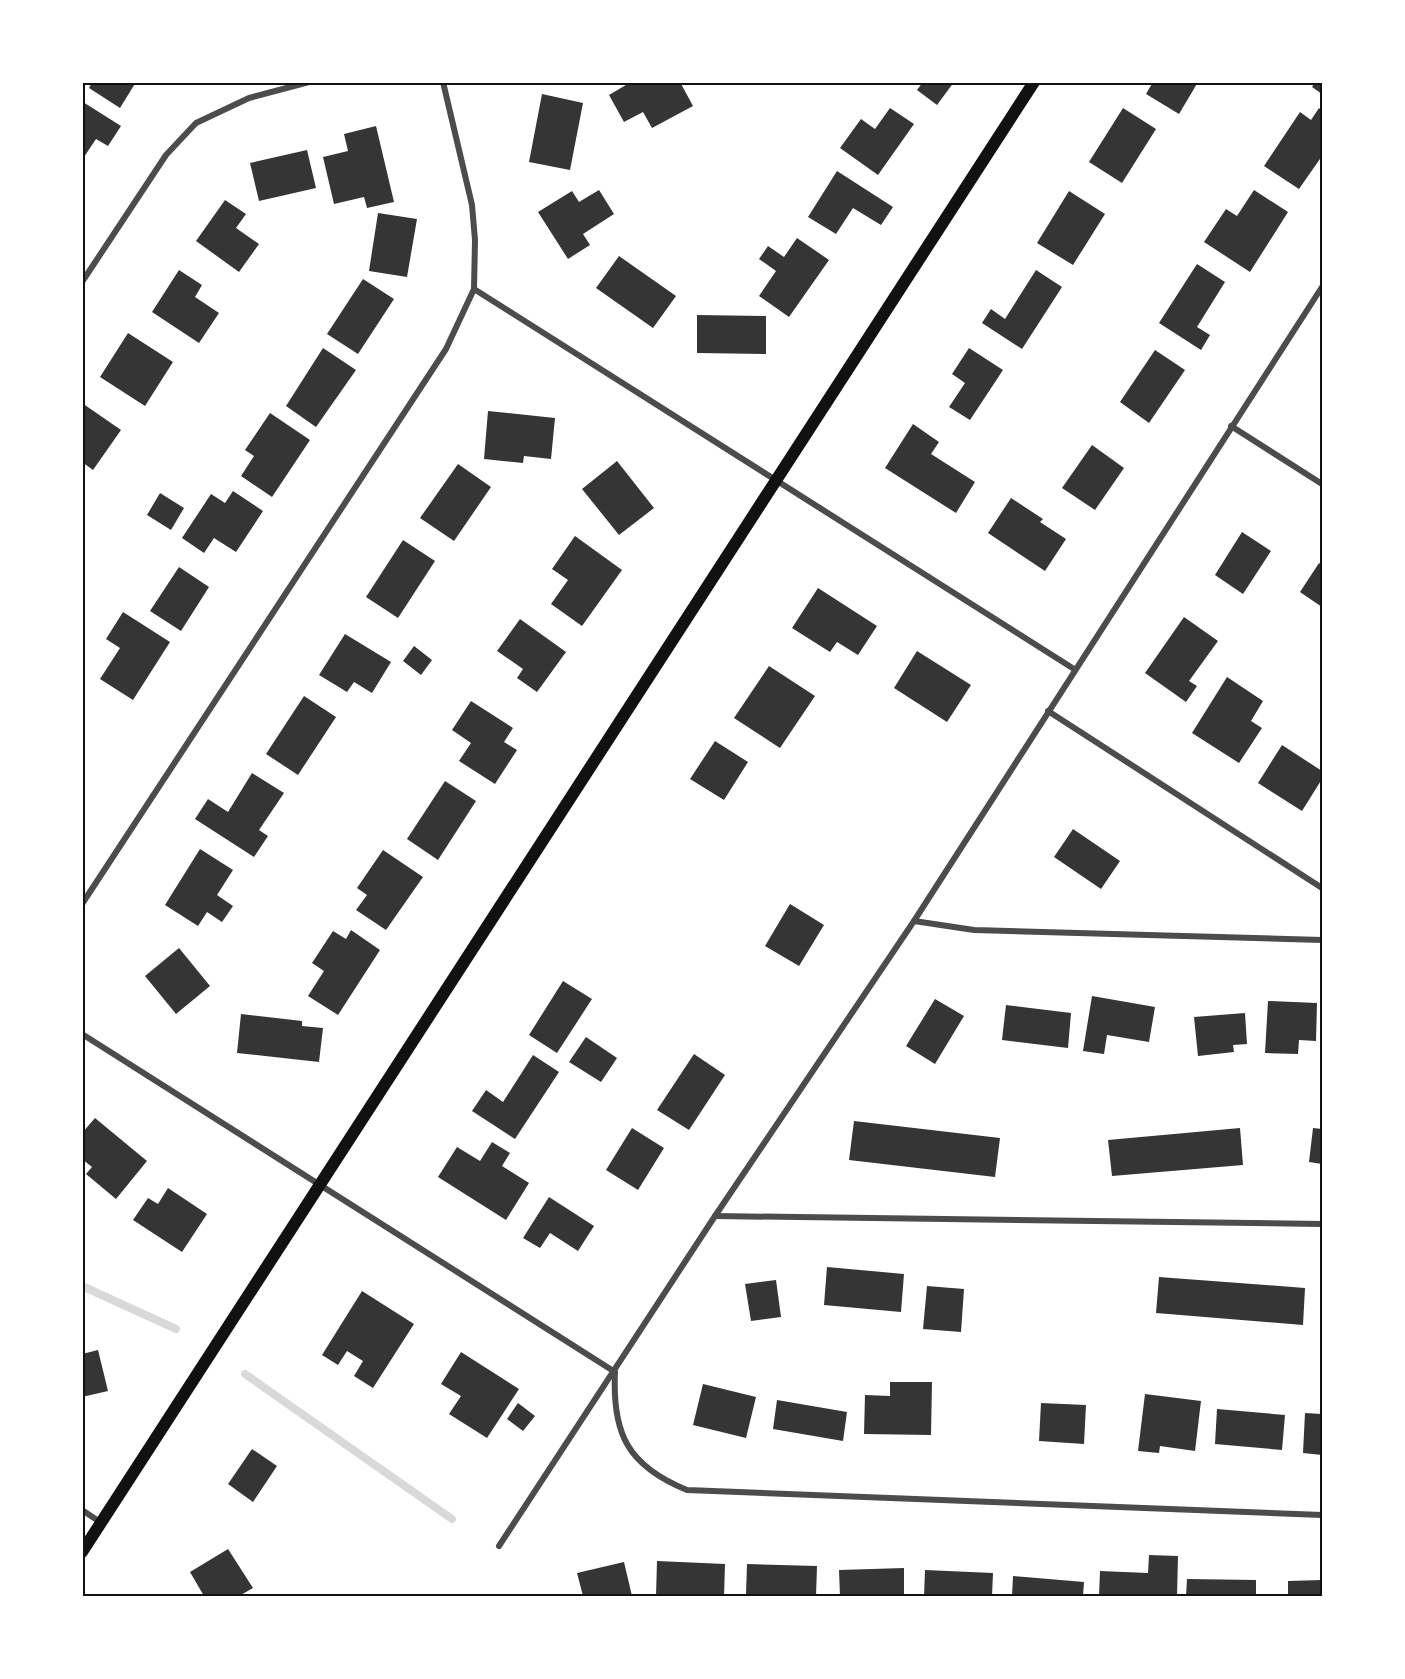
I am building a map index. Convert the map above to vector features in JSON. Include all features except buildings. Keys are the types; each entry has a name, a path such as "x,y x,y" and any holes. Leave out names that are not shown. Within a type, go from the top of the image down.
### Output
{"main road":[{"path":"82,1552 1035,82"}],"street":[{"path":"82,282 166,155 196,123 249,98 309,82"},
{"path":"82,904 446,349 474,289 475,240 472,205 443,82"},
{"path":"499,1546 715,1216 914,921 1074,669 1323,287"},
{"path":"474,289 778,479 1074,669"},
{"path":"1232,426 1323,484"},
{"path":"1048,711 1323,888"},
{"path":"914,921 974,930 1323,940"},
{"path":"82,1034 615,1372"},
{"path":"715,1216 1323,1224"},
{"path":"615,1372 616,1421 624,1441 662,1480 687,1490 1323,1515"},
{"path":"82,1510 100,1522"}],"waterway":[{"path":"82,1286 176,1329"},
{"path":"245,1374 452,1519"}]}
